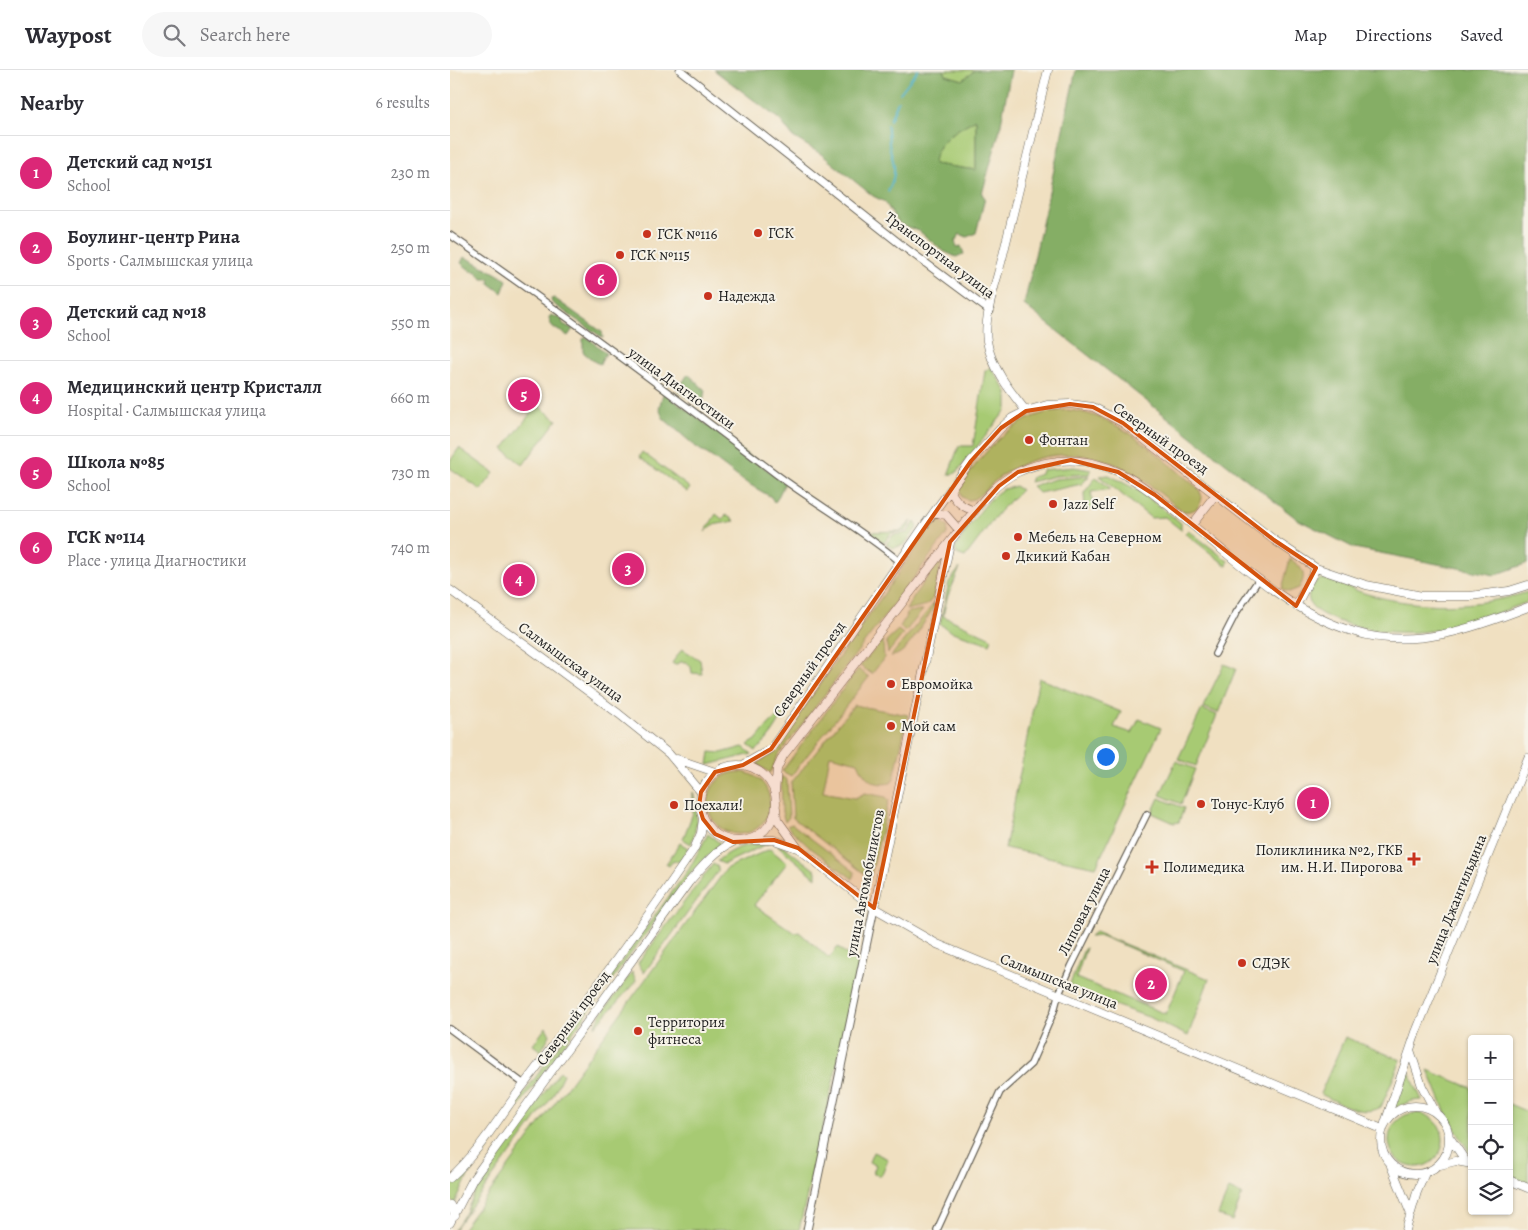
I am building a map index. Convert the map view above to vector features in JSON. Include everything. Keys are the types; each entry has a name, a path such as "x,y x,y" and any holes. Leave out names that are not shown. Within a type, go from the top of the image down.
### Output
{"main road":[{"name":"Транспортная улица","path":"990,311 1048,70"},
{"path":"990,311 987,340 989,349 1003,379 1026,411"},
{"name":"Северный проезд","path":"743,765 771,749 899,561 971,461 1001,428 1026,411 1047,405 1070,404 1093,408 1122,423 1274,540 1316,568 1366,585 1422,596 1470,596 1509,591 1528,585"},
{"name":"Северный проезд","path":"775,792 776,769 783,756 975,510 999,486 1018,472 1046,463 1071,460 1100,465 1130,478 1296,606 1327,623 1357,633 1401,638 1442,635 1469,628 1528,607"},
{"path":"950,490 954,499 965,508 975,510"},
{"path":"1192,525 1216,494"},
{"path":"934,512 946,515 959,530"},
{"name":"улица Автомобилистов","path":"874,908 950,542"},
{"path":"1296,606 1316,568"},
{"name":"Салмышская улица","path":"450,590 619,714 675,758"},
{"path":"675,758 715,772"},
{"path":"675,758 701,792"},
{"name":"улица Джангильдина","path":"1384,1126 1410,1050 1528,758"},
{"path":"743,765 763,774 775,792 777,819 798,848 774,840 733,842 715,834 703,819 699,806 701,792 706,781 715,772 728,766 743,765"},
{"path":"751,840 763,833 772,822 776,808"},
{"name":"Северный проезд","path":"450,1178 460,1169 612,966 694,849 701,833 703,819"},
{"name":"Северный проезд","path":"450,1223 473,1179 689,882 722,847 733,842"},
{"name":"Салмышская улица","path":"798,848 874,908 937,944 1058,996 1384,1126"},
{"path":"1410,1050 1422,1086 1436,1113 1443,1120 1450,1137 1468,1160"},
{"path":"1410,1212 1380,1142 1384,1126 1395,1112 1408,1106 1423,1107 1436,1113"},
{"path":"1438,1166 1449,1148 1450,1137"},
{"path":"1391,1166 1413,1175 1426,1173 1438,1166 1456,1161 1468,1163"},
{"path":"1406,1230 1410,1212 1426,1173"},
{"path":"1513,1182 1528,1188"},
{"path":"450,1205 455,1216"}],"street":[{"name":"Транспортная улица","path":"680,70 904,247 990,311"},
{"name":"улица Диагностики","path":"450,235 663,387 796,488 883,547 899,561"},
{"path":"1215,654 1236,613 1259,579"},
{"name":"Липовая улица","path":"937,1230 1000,1092 1031,1064 1083,940 1147,814"},
{"name":"улица Автомобилистов","path":"806,1230 874,908"},
{"path":"450,1029 524,1084"}],"highlighted area":[{"path":"1070,404 1093,407 1123,423 1274,540 1316,568 1296,606 1155,495 1118,472 1071,460 1018,472 999,486 950,542 874,908 798,848 774,840 733,842 715,834 703,819 699,806 701,792 715,772 743,765 771,749 971,461 1001,428 1026,411"}],"green space":[{"path":"714,70 944,70 946,75 963,80 975,70 1011,70 1000,129 982,194 985,198 976,233 967,237 960,234 955,241 957,247 961,246 964,254 956,257 943,251 919,231 902,225 896,220 885,202 873,196 821,154 793,137 780,120","holes":["976,119 976,170 934,164 938,148 943,142"]},
{"path":"944,70 975,70 963,80 946,75"},
{"path":"1076,70 1528,70 1528,563 1495,575 1354,548 1297,519 1024,305"},
{"path":"976,119 976,170 934,164 938,148 948,136"},
{"path":"464,257 507,280 502,293 489,283 490,279 482,279 477,272 471,271 461,263"},
{"path":"554,298 602,332 603,338 552,303 551,299"},
{"path":"551,315 562,319 563,324 573,329 568,336 551,325 549,317"},
{"path":"587,337 606,353 600,364 583,352 583,339"},
{"path":"991,367 1007,392 1007,409 956,473 948,475 959,446 973,446 985,371"},
{"path":"688,374 705,390 703,402 694,401 677,391"},
{"path":"663,394 666,394 785,483 776,501 774,502 771,497 742,480 696,447 663,418 659,408"},
{"path":"537,405 557,420 523,465 503,449"},
{"path":"1068,410 1105,420 1138,439 1199,489 1202,497 1198,506 1194,510 1183,511 1141,478 1119,466 1087,456 1070,455 1054,455 1022,464 1002,475 974,499 968,500 962,497 960,489 963,482 984,455 1007,432 1034,416"},
{"path":"459,448 494,473 481,490 450,468 450,461"},
{"path":"642,452 690,488 687,492 639,457"},
{"path":"1074,467 1091,470 1090,474 1055,476 1030,482 1032,477 1041,474 1042,470"},
{"path":"1109,475 1141,492 1181,523 1181,530 1165,517 1151,518 1099,476"},
{"path":"1089,476 1082,484 1039,493 1032,486 1055,479"},
{"path":"1096,477 1111,489 1091,492 1094,509 1085,509 1084,493"},
{"path":"1015,486 1021,490 999,512 965,557 957,554 955,550 958,544 969,526 991,498 1004,489"},
{"path":"716,514 722,519 726,515 735,521 713,525 705,532"},
{"path":"912,521 906,531 891,533 884,543 868,532 901,531"},
{"path":"941,521 948,527 947,534 778,756 770,773 757,764 772,752 934,523"},
{"path":"915,522 918,527 904,545 893,548 886,544 893,535 907,533"},
{"path":"1188,530 1228,561 1227,566 1185,533"},
{"path":"1290,559 1302,571 1303,579 1299,588 1289,592 1282,589"},
{"path":"939,562 941,563 933,598 927,605 906,610 915,594"},
{"path":"960,568 947,598 943,616 989,637 992,639 990,644 950,631 940,624 949,582"},
{"path":"1323,579 1367,594 1407,602 1448,605 1468,604 1528,592 1528,602 1447,628 1413,632 1373,630 1341,622 1315,609 1309,601 1310,591 1318,580"},
{"path":"935,602 934,608 915,637 903,651 891,656"},
{"path":"923,610 905,632 900,627 908,612"},
{"path":"898,630 903,634 888,653 886,641"},
{"path":"883,640 884,658 872,674 860,666"},
{"path":"682,649 700,660 702,674 692,673 691,667 687,662 680,662 675,665 672,663"},
{"path":"1224,664 1236,669 1218,713 1203,707"},
{"path":"858,669 869,677 791,776 782,771"},
{"path":"1039,678 1121,712 1114,727 1132,733 1139,719 1161,728 1096,867 1005,848"},
{"path":"854,705 908,715 894,778 891,783 879,784 874,782 866,776 858,762 830,755 823,792 855,798 865,793 886,797 889,800 870,878 793,818 791,783"},
{"path":"1202,709 1217,715 1196,766 1178,759"},
{"path":"785,710 773,732 756,751 748,745 756,740 769,724"},
{"path":"743,747 752,754 708,765 710,752 721,753"},
{"path":"1176,761 1195,769 1181,804 1160,795"},
{"path":"733,772 745,772 761,781 768,791 770,803 768,815 761,825 745,834 733,834 722,829 713,820 708,809 708,797 713,786 722,777"},
{"path":"781,776 787,780 789,817 785,822 782,812"},
{"path":"693,792 697,818 691,844 683,839 693,813"},
{"path":"1159,798 1184,808 1179,822 1174,823 1152,813"},
{"path":"792,824 855,872 853,879 808,846 787,826"},
{"path":"708,834 721,844 692,871 468,1176 455,1204 450,1198 450,1185 465,1173 689,869"},
{"path":"680,843 688,848 681,860 672,862 669,866 666,864"},
{"path":"769,843 724,864 717,861 729,852 741,847"},
{"path":"776,844 786,848 816,871 816,878"},
{"path":"770,849 787,863 754,905 795,933 799,932 829,958 838,947 860,965 799,1230 462,1230 727,868"},
{"path":"713,864 718,867 718,871 644,973 638,963"},
{"path":"1095,932 1209,979 1188,1036 1151,1018 1083,994 1070,984 1086,948 1076,978 1166,1014 1184,971 1101,936 1089,937"},
{"path":"632,972 636,981 595,1027 600,1016"},
{"path":"546,1027 550,1035 541,1051 533,1045"},
{"path":"1345,1037 1401,1060 1381,1107 1374,1110 1358,1110 1320,1094"},
{"path":"1407,1068 1422,1100 1412,1101 1391,1109"},
{"path":"1428,1070 1468,1086 1468,1150 1447,1116"},
{"path":"560,1071 563,1074 552,1097 454,1230 466,1212 481,1180"},
{"path":"1513,1106 1528,1112 1528,1183 1513,1177"},
{"path":"1411,1113 1421,1113 1431,1117 1439,1125 1443,1140 1439,1155 1431,1163 1421,1167 1411,1167 1401,1163 1393,1155 1389,1145 1389,1135 1393,1125 1401,1117"},
{"path":"873,1152 888,1159 881,1176 873,1173 876,1165 869,1162"},
{"path":"1229,1189 1242,1195 1232,1221 1218,1215"}],"waterway":[{"path":"900,93 918,70"},
{"path":"890,120 898,101"},
{"path":"887,125 894,170 893,180 888,191"}],"place":[{"name":"ГСК","path":"758,233"},
{"name":"ГСК №116","path":"647,234"},
{"name":"ГСК №115","path":"620,255"},
{"name":"ГСК №114","path":"601,280"},
{"name":"Надежда","path":"708,296"},
{"name":"Школа №85","path":"524,395"},
{"name":"Фонтан","path":"1029,440"},
{"name":"Jazz Self","path":"1053,504"},
{"name":"Мебель на Северном","path":"1018,537"},
{"name":"Дкикий Кабан","path":"1006,556"},
{"name":"Детский сад №18","path":"628,569"},
{"name":"Медицинский центр Кристалл","path":"519,580"},
{"name":"Евромойка","path":"891,684"},
{"name":"Мой сам","path":"891,726"},
{"name":"Детский сад №151","path":"1313,803"},
{"name":"Тонус-Клуб","path":"1201,804"},
{"name":"Поехали!","path":"674,805"},
{"name":"Поликлиника №2, ГКБ им. Н.И. Пирогова","path":"1414,859"},
{"name":"Полимедика","path":"1152,867"},
{"name":"СДЭК","path":"1242,963"},
{"name":"Боулинг-центр Рина","path":"1151,984"},
{"name":"Территория фитнеса","path":"638,1031"}]}
